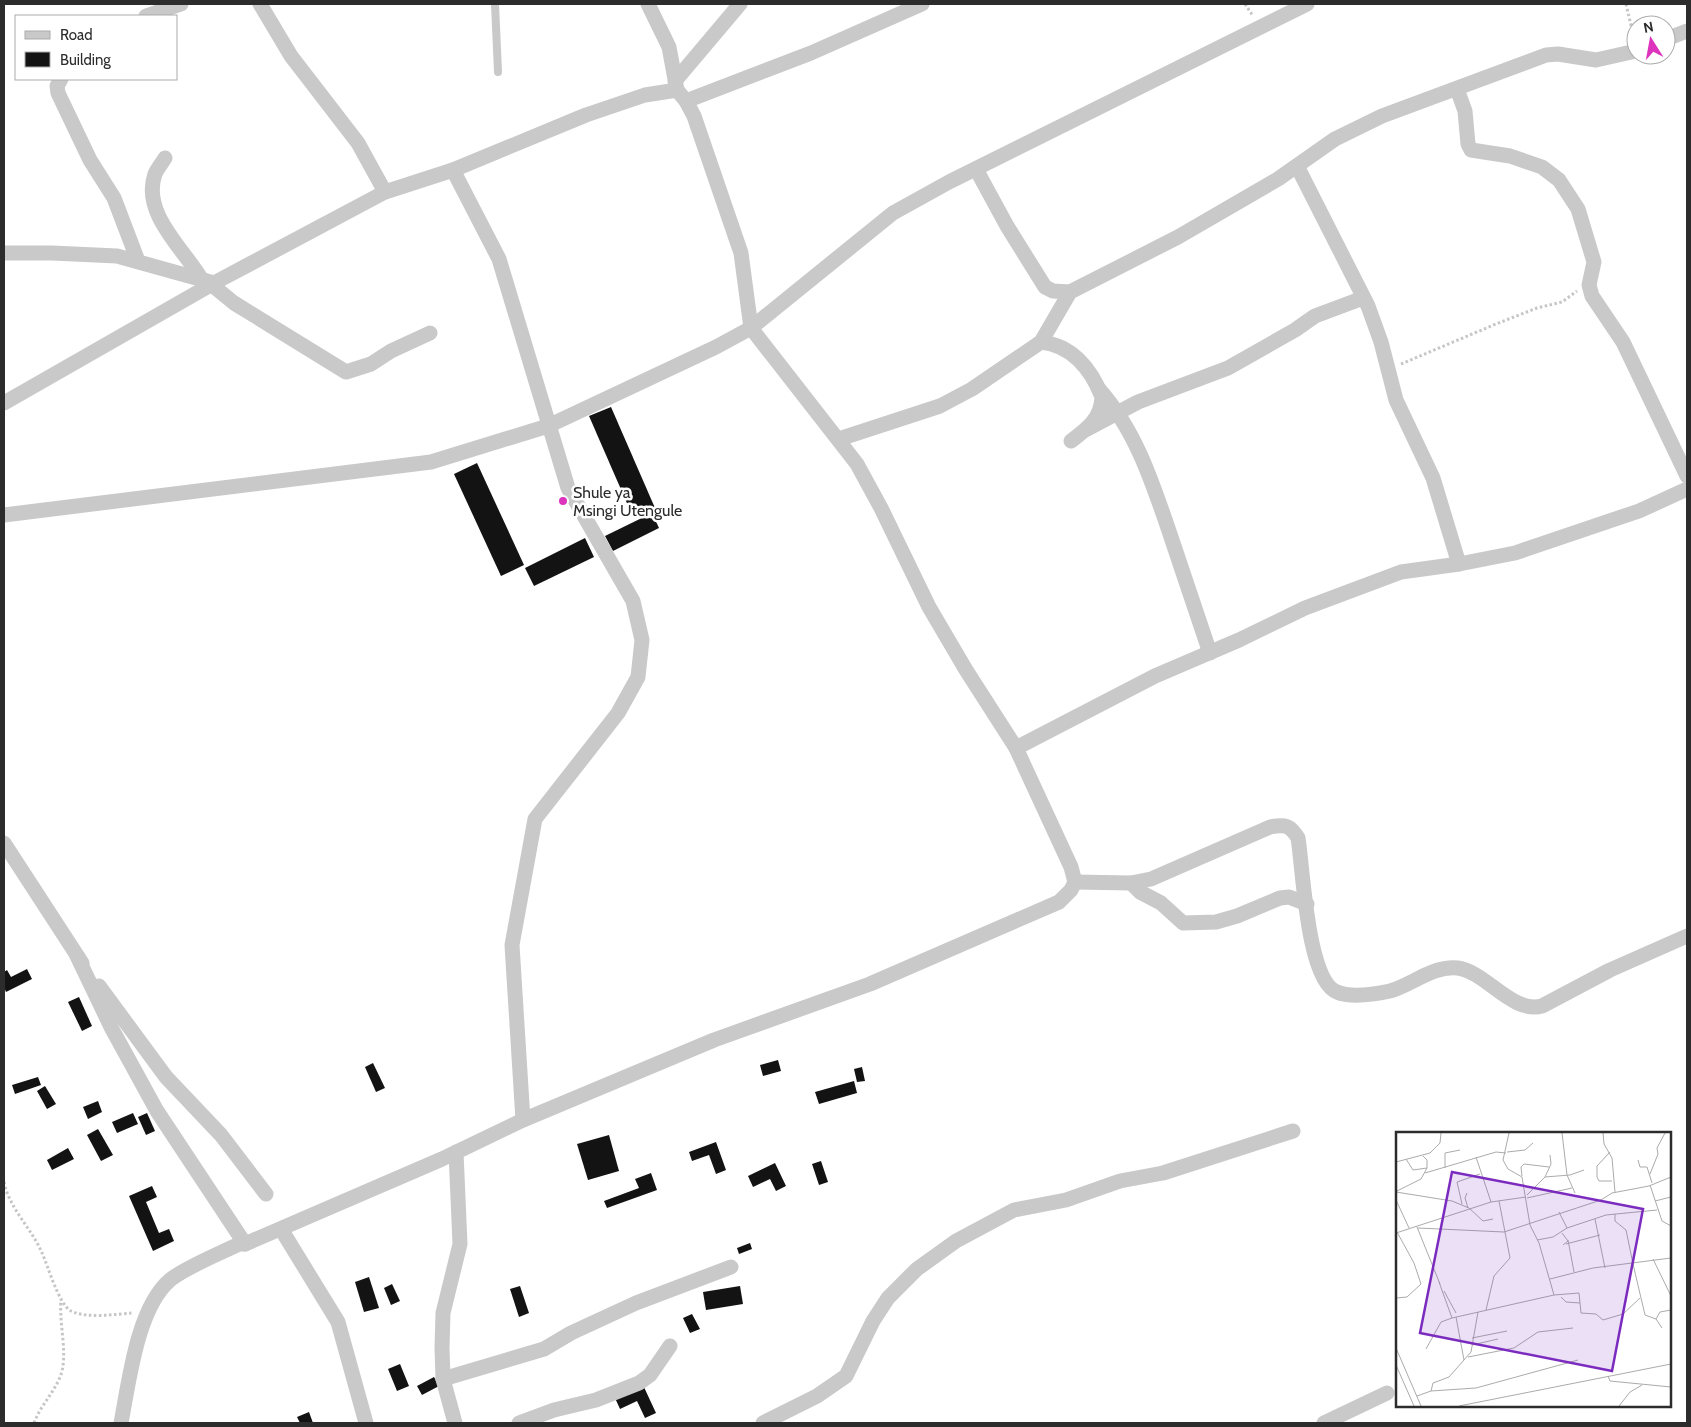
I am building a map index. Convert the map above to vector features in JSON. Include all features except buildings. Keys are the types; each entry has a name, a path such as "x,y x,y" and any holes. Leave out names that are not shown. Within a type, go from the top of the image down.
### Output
{"street":[{"path":"149,15 181,4"},
{"path":"260,4 291,56 358,143 385,192"},
{"path":"121,1423 140,1336 155,1296 171,1279 239,1244 245,1244 456,1152 523,1120 714,1040 888,976 1059,902 1071,890 1075,882 1071,867 1016,748 929,606 881,508 857,464 751,328 741,253 694,116 679,90 669,47 648,4"},
{"path":"679,90 740,4"},
{"path":"4,403 209,283 385,192 453,170 586,115 645,95 679,90 811,53 922,4"},
{"path":"4,515 431,462 548,426 716,347 751,328 894,212 976,169 1307,4"},
{"path":"976,169 1021,250 1045,287 1053,291 1070,292 1178,237 1278,179 1335,139 1382,116 1546,55 1558,54 1596,60 1626,53"},
{"path":"60,80 57,86 58,93 90,160 114,198 138,261"},
{"path":"1456,89 1465,111 1468,144 1471,150 1510,156 1542,168 1559,180 1578,209 1594,262 1589,285 1596,304 1632,358 1687,476"},
{"path":"165,158 155,173 152,187 154,202 163,223 209,283 234,303 346,372 371,364 391,351 430,333"},
{"path":"1297,166 1363,298 1381,342 1396,400 1433,478 1459,564"},
{"path":"453,170 499,259 568,488 633,600 642,640 638,677 618,713 535,819 512,944 523,1120"},
{"path":"4,253 86,254 138,261 209,283"},
{"path":"838,439 940,406 972,389 1040,342 1070,292"},
{"path":"1070,441 1087,429 1138,402 1228,368 1295,330 1315,316 1363,298"},
{"path":"1040,342 1064,348 1083,363 1098,388 1102,397 1102,406 1098,417 1087,429"},
{"path":"1098,388 1118,413 1148,471 1210,653"},
{"path":"1016,748 1156,676 1305,608 1385,577 1401,572 1459,564 1515,553 1639,511 1687,490"},
{"path":"1075,882 1131,883 1151,879 1270,827 1286,825 1291,827 1298,838 1315,962 1330,987 1337,992 1346,994 1390,991 1427,974 1443,969 1460,968 1520,1004 1534,1008 1542,1006 1610,970 1687,936"},
{"path":"4,843 77,956 166,1077 221,1134 266,1194"},
{"path":"1131,883 1140,892 1161,903 1183,923 1216,922 1237,916 1280,898 1289,897 1307,904"},
{"path":"77,956 112,1029 157,1111 245,1244"},
{"path":"763,1423 817,1396 846,1376 873,1321 888,1298 917,1269 964,1236 1014,1210 1066,1200 1120,1181 1162,1173 1294,1131"},
{"path":"455,1423 443,1379 443,1313 460,1244 456,1152"},
{"path":"281,1228 338,1322 366,1423"},
{"path":"443,1379 544,1349 571,1333 636,1303 731,1267"},
{"path":"519,1423 554,1410 596,1400 639,1383 650,1375 670,1346"},
{"path":"1324,1423 1387,1392"}],"lane":[{"path":"495,4 498,72"}],"path":[{"path":"1387,370 1537,308 1562,302 1575,292 1589,285"},
{"path":"4,1182 10,1199 41,1250 61,1300 70,1311 84,1314 149,1312"},
{"path":"34,1423 40,1407 58,1380 62,1370 61,1300"}],"place":[{"name":"Shule ya Msingi Utengule","path":"563,501"}]}
